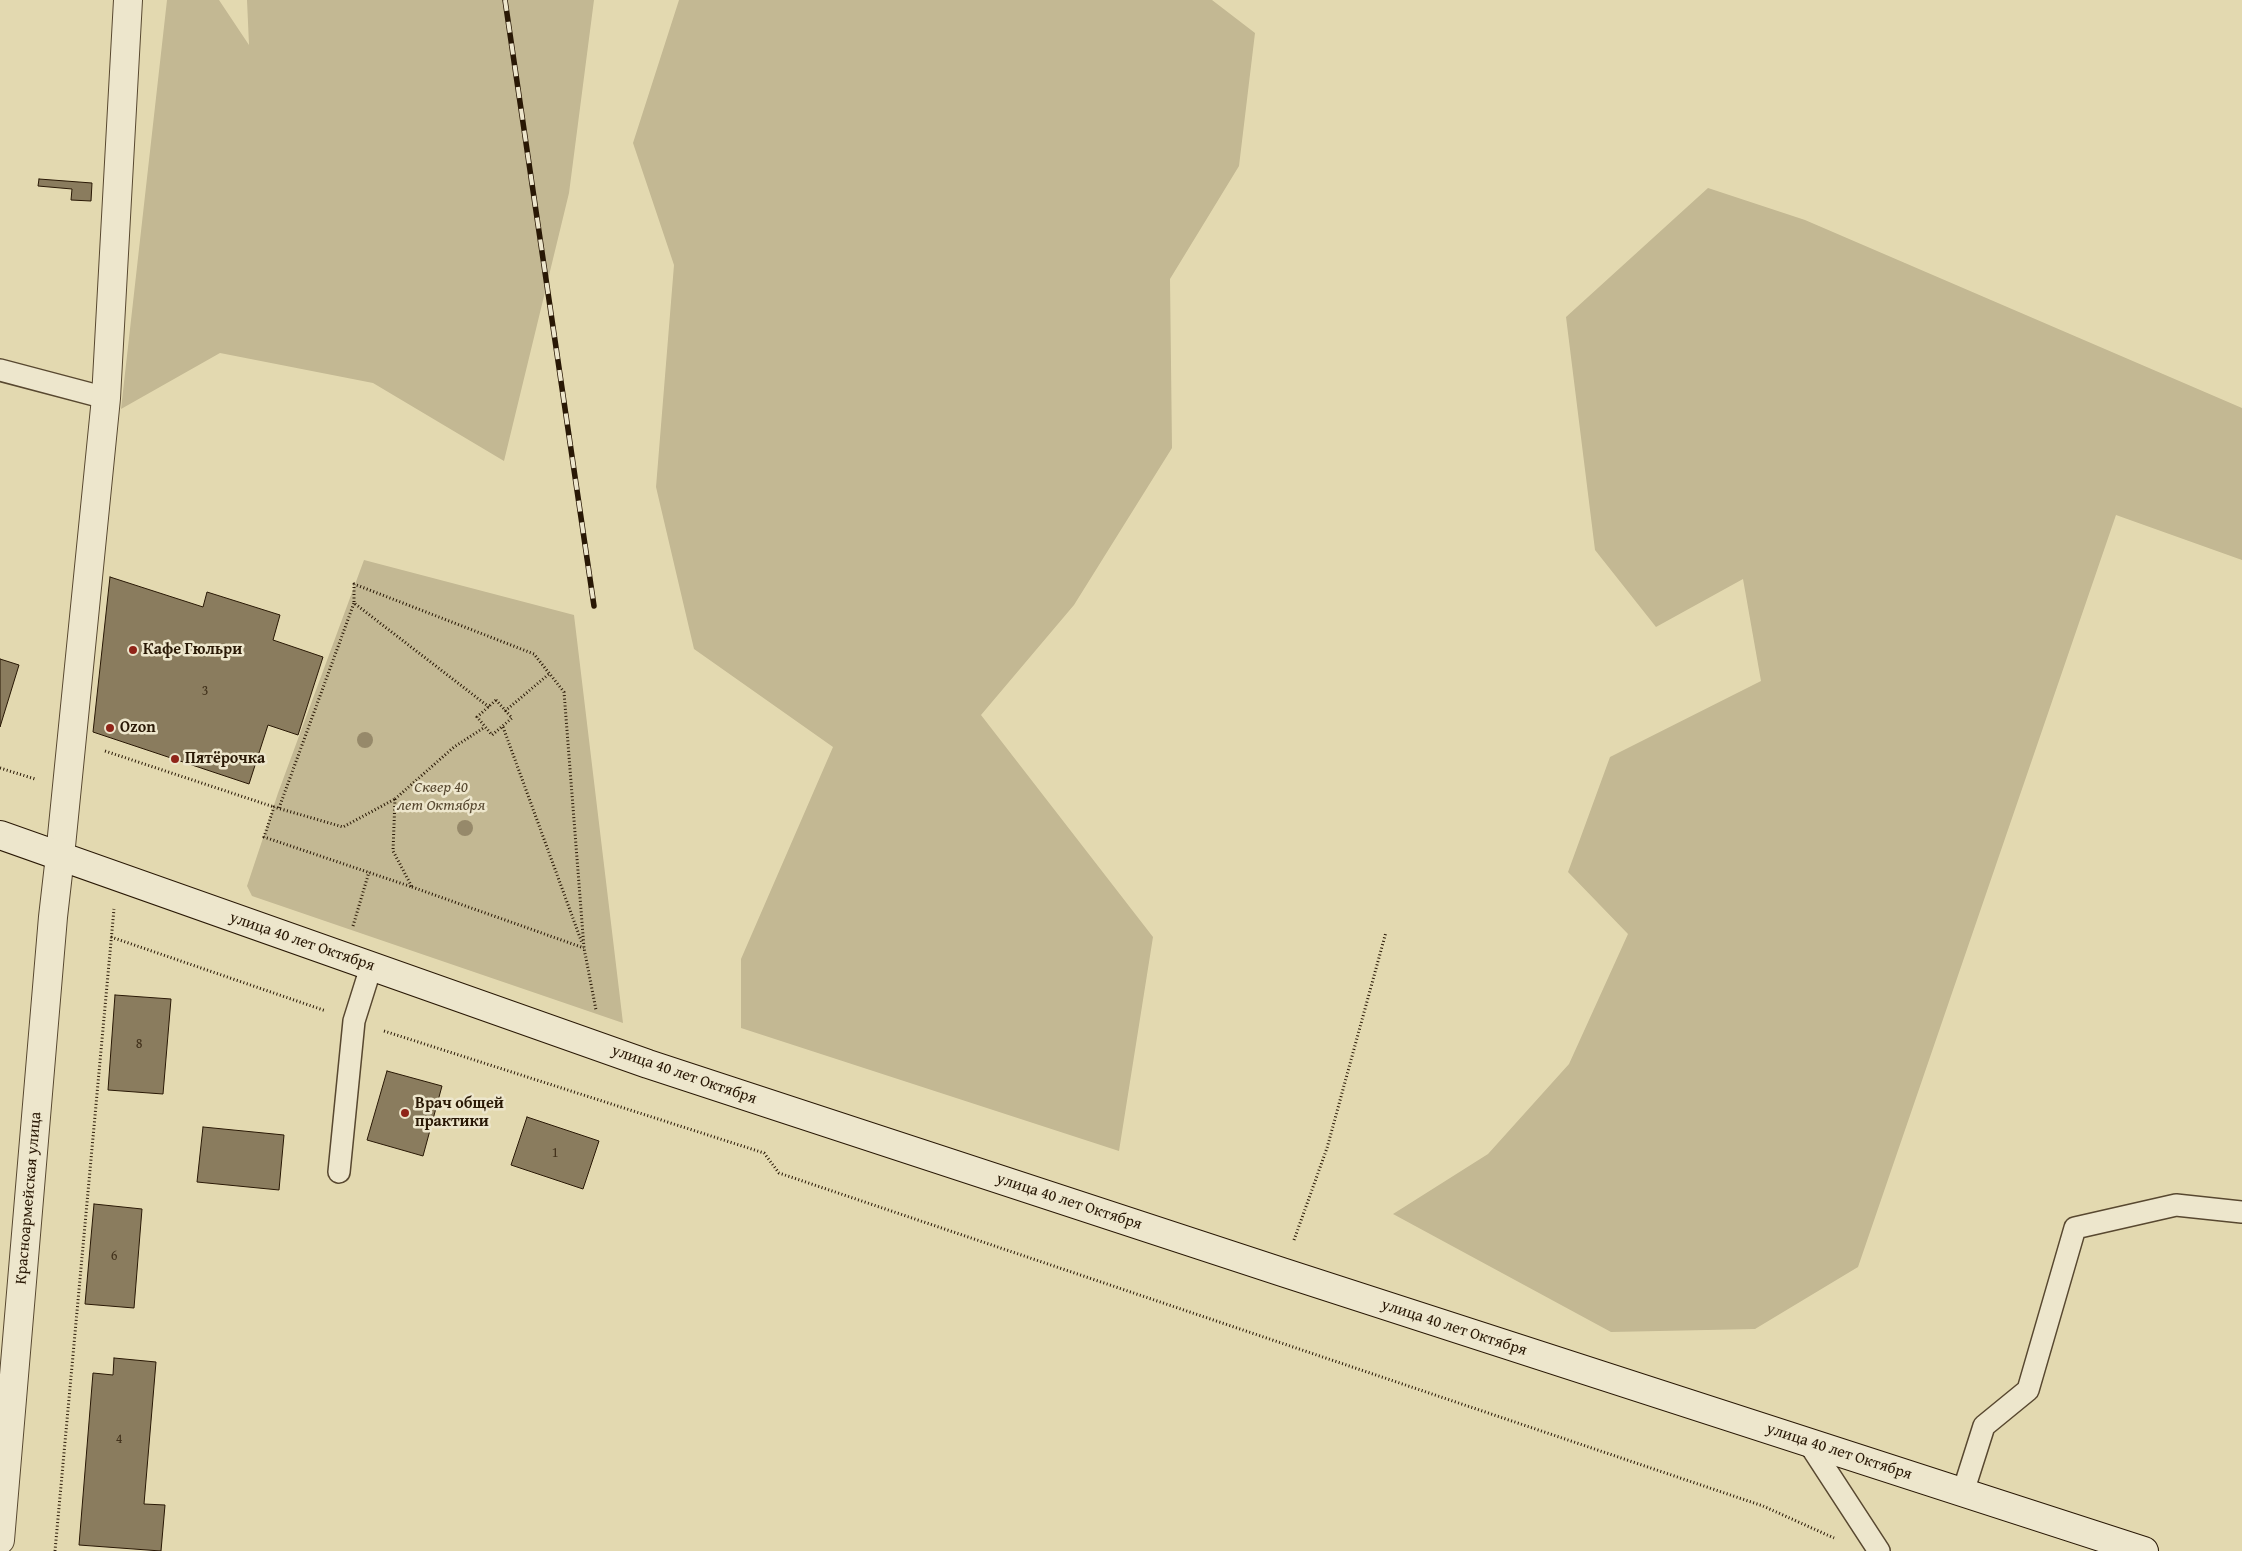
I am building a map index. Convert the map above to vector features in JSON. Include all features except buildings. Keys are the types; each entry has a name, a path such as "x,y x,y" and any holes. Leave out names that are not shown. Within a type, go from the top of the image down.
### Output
{"main road":[{"name":"Красноармейская улица","path":"0,1540 52,927 106,398 128,0"},
{"name":"улица 40 лет Октября","path":"0,835 648,1064 1282,1272 2144,1551"}],"lane":[{"path":"0,370 106,398"},
{"path":"339,1172 354,1021 371,967"},
{"path":"1963,1492 1984,1426 2028,1390 2076,1228 2176,1205 2242,1212"},
{"path":"1808,1442 1879,1551"}],"path":[{"path":"279,808 354,603 354,584 534,654 564,692 584,948 598,1015"},
{"path":"354,603 489,707"},
{"path":"505,711 549,674"},
{"path":"496,700 505,711 512,718 492,735 477,717 496,700"},
{"path":"104,750 274,807 343,827 395,799 454,748 485,727"},
{"path":"503,727 584,948"},
{"path":"395,799 393,851 412,887"},
{"path":"274,807 264,837 584,948"},
{"path":"344,957 369,872"},
{"path":"1282,1272 1327,1148 1386,932"},
{"path":"56,1551 111,937 354,1021 764,1153 779,1173 1762,1506 1838,1540"}],"green space":[{"path":"167,0 219,0 249,45 247,0 594,0 569,193 504,461 373,383 220,353 121,409"},
{"path":"679,0 1212,0 1255,33 1239,166 1170,279 1172,448 1074,605 981,715 1153,937 1119,1151 741,1028 741,959 833,747 694,649 656,487 674,265 633,143"},
{"path":"1708,188 1805,220 2242,408 2242,560 2116,515 1858,1267 1755,1329 1611,1332 1393,1214 1488,1154 1569,1064 1628,934 1568,872 1610,757 1761,681 1743,579 1656,627 1595,550 1566,317"},
{"name":"Сквер 40 лет Октября","path":"364,560 574,615 623,1023 252,896 247,886 278,793"}],"railway":[{"path":"505,0 594,606"}],"place":[{"name":"Кафе Гюльри","path":"133,650"},
{"name":"Ozon","path":"110,728"},
{"name":"Пятёрочка","path":"175,759"},
{"name":"Врач общей практики","path":"405,1113"}]}
